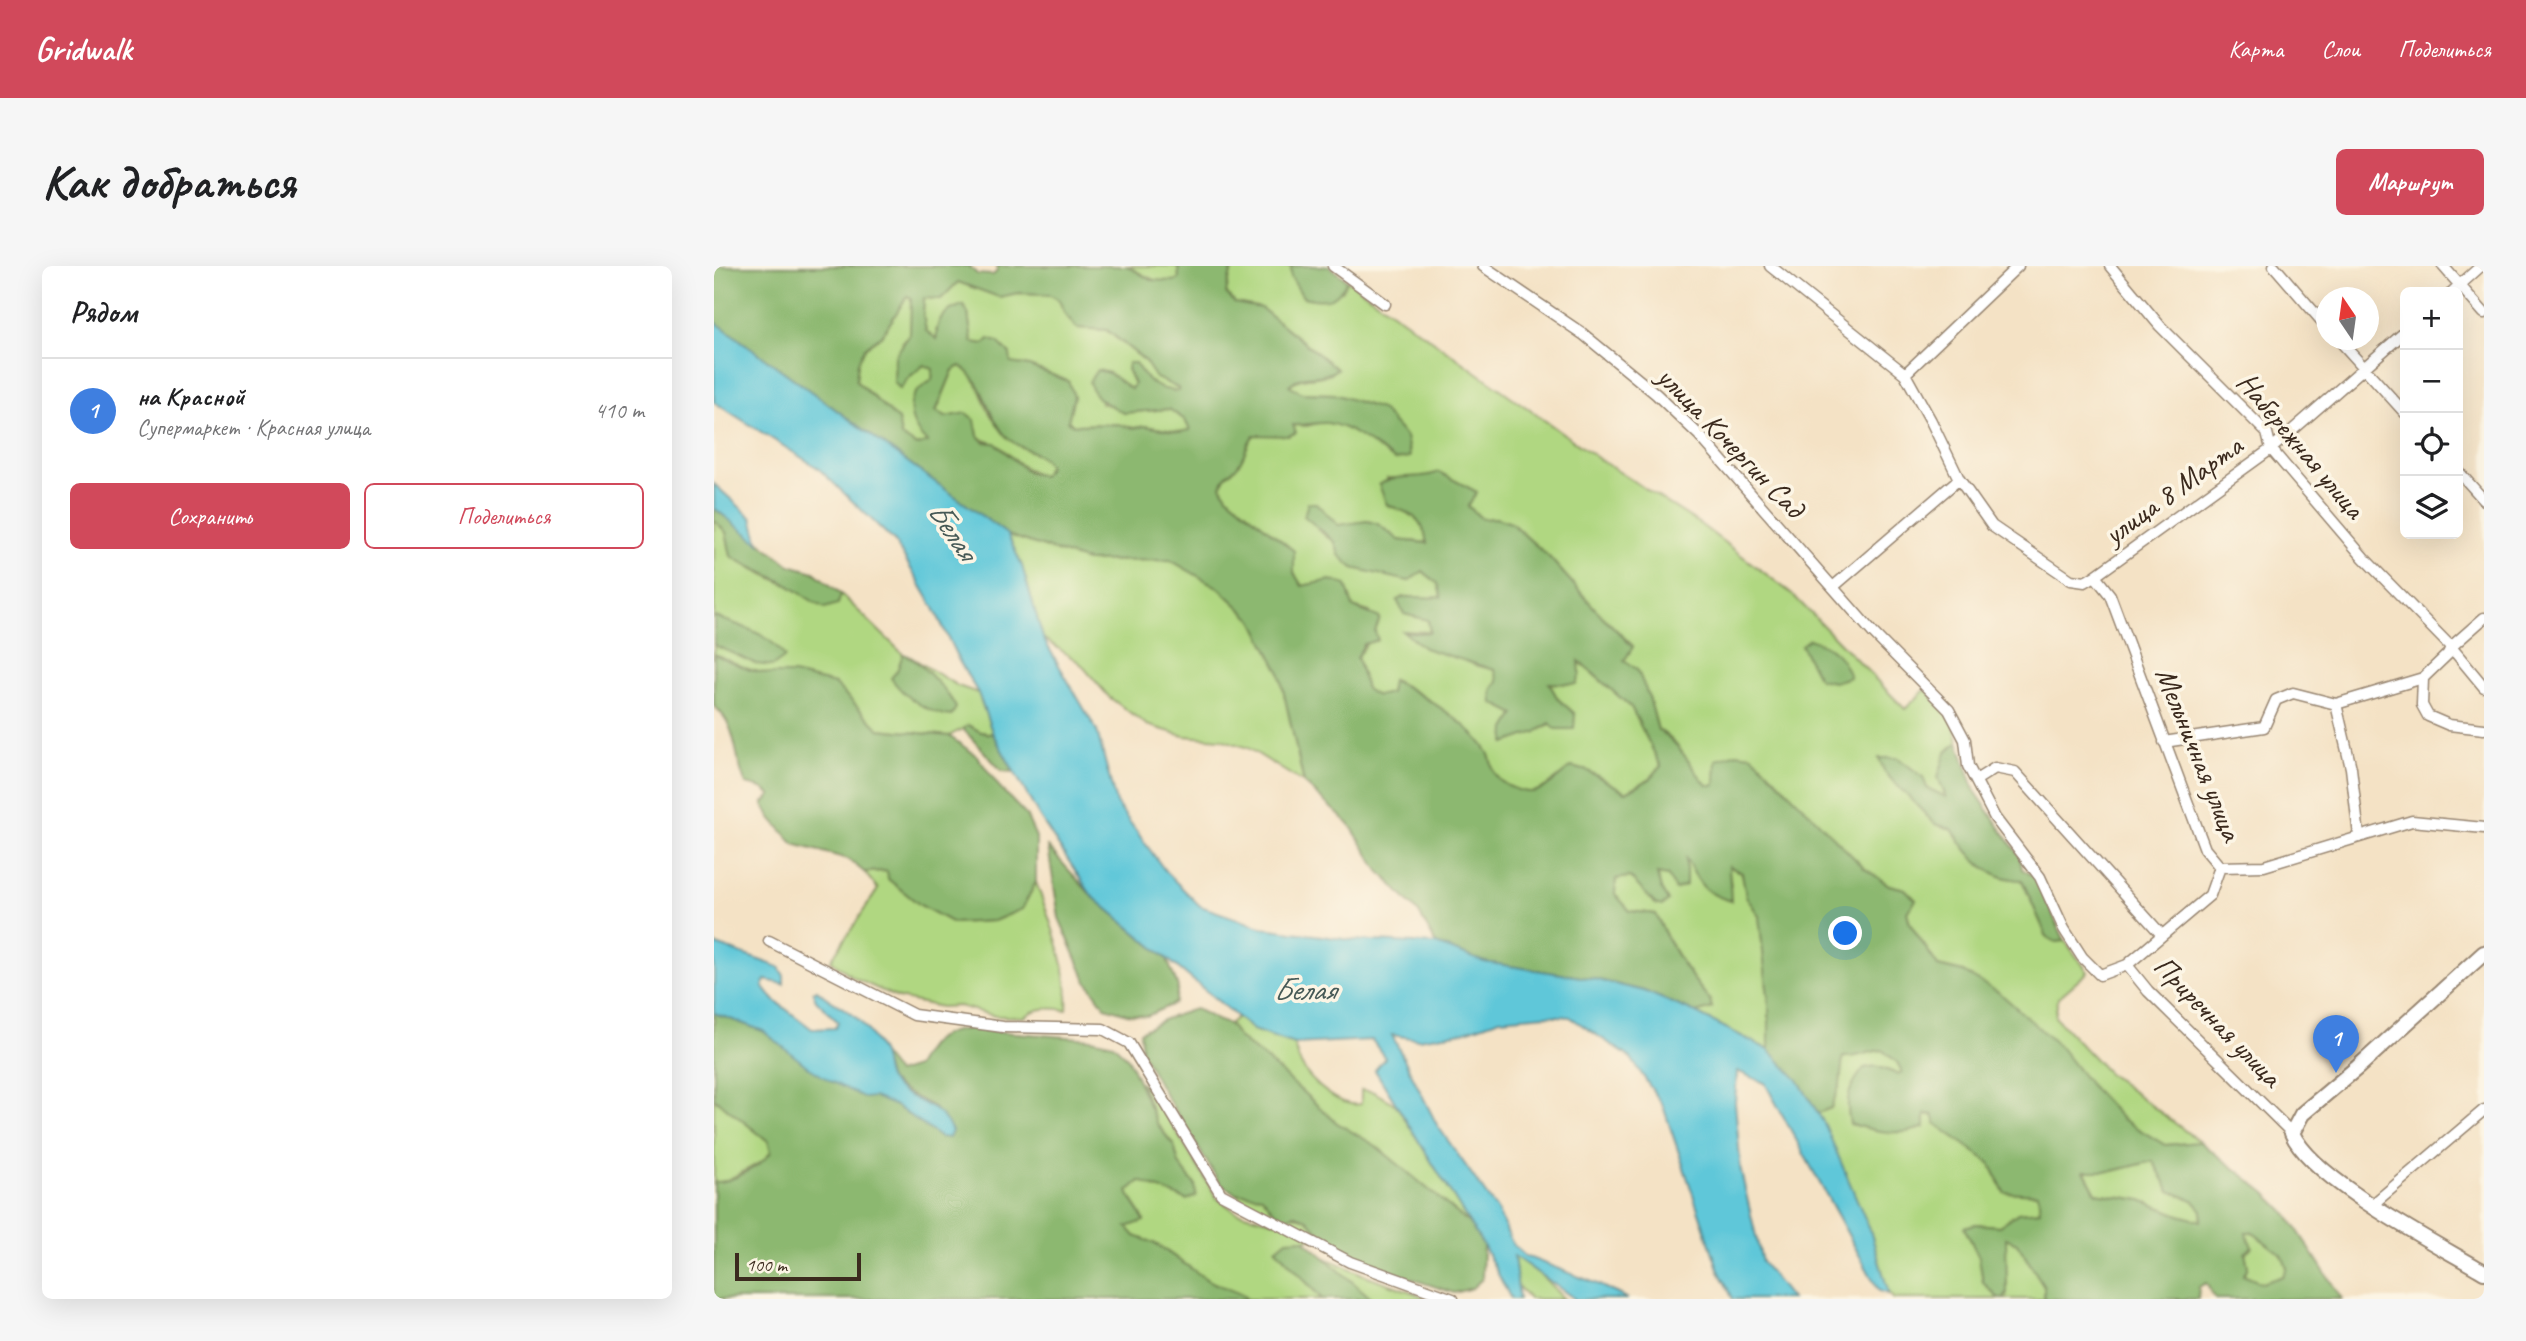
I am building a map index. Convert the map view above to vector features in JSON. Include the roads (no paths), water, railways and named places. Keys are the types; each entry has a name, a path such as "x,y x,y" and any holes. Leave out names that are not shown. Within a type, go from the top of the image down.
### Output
{"street":[{"path":"1333,266 1385,304"},
{"name":"улица Кочергин Сад","path":"1483,266 1583,334 1656,394 1699,435 1833,587"},
{"path":"1905,374 2018,266"},
{"name":"Набережная улица","path":"2110,266 2160,326 2267,433 2271,449 2364,558 2451,647 2484,687"},
{"path":"2274,266 2316,314"},
{"path":"2443,266 2455,287"},
{"path":"2458,287 2481,266"},
{"path":"1777,268 1905,374 1959,479 1992,526 2071,580 2085,582 2095,576"},
{"path":"2463,295 2484,313"},
{"name":"улица 8 Марта","path":"2095,576 2271,449 2400,336"},
{"path":"2348,350 2400,408"},
{"path":"2462,476 2484,500"},
{"path":"1833,587 1959,479"},
{"name":"Мельничная улица","path":"2095,576 2110,595 2205,849 2220,867 2264,866 2412,821 2484,828"},
{"name":"Приречная улица","path":"1833,587 1873,633 1949,710 1965,740 1968,765 1995,818 2040,877 2064,929 2082,957 2100,975 2127,965 2148,990 2292,1133 2297,1146 2332,1177 2372,1205 2484,1272"},
{"path":"2164,742 2263,727 2276,700 2293,693 2336,704 2423,678 2448,654 2451,647 2484,618"},
{"path":"2423,678 2422,705 2428,716 2449,724 2484,729"},
{"path":"2336,704 2351,768 2359,836"},
{"name":"Приречная улица","path":"1976,780 1995,768 2015,772 2161,934"},
{"path":"2127,965 2210,895 2220,867"},
{"path":"769,940 914,1015 1003,1027 1103,1029 1129,1043 1221,1194 1350,1262 1453,1299"},
{"path":"2292,1133 2302,1114 2484,953"},
{"path":"2372,1205 2484,1110"}],"water":[{"name":"Белая","path":"714,321 1008,535 1022,566 1043,638 1097,731 1116,803 1166,872 1200,906 1263,928 1351,940 1436,944 1484,962 1594,979 1644,991 1696,1013 1769,1050 1798,1080 1825,1125 1870,1230 1889,1294 1879,1291 1765,1083 1737,1071 1735,1103 1741,1172 1762,1262 1791,1299 1733,1299 1719,1271 1663,1106 1631,1058 1570,1017 1546,1015 1500,1019 1463,1032 1418,1039 1392,1035 1437,1125 1497,1210 1513,1245 1525,1256 1628,1299 1575,1299 1514,1256 1519,1299 1511,1299 1483,1245 1375,1070 1385,1058 1372,1040 1294,1044 1253,1030 1092,896 1039,816 993,734 978,693 959,661 934,608 895,542 818,468 714,402"},
{"path":"714,484 752,518 759,543 714,508"},
{"path":"714,944 779,967 784,976 784,984 765,980 763,987 774,1000 812,1029 835,1028 838,1022 816,1000 813,992 817,990 859,1020 882,1054 889,1080 904,1093 938,1113 952,1131 949,1138 940,1137 896,1106 874,1097 865,1098 830,1081 763,1031 714,1013"}],"place":[{"name":"на Красной","path":"2336,1073"}]}
